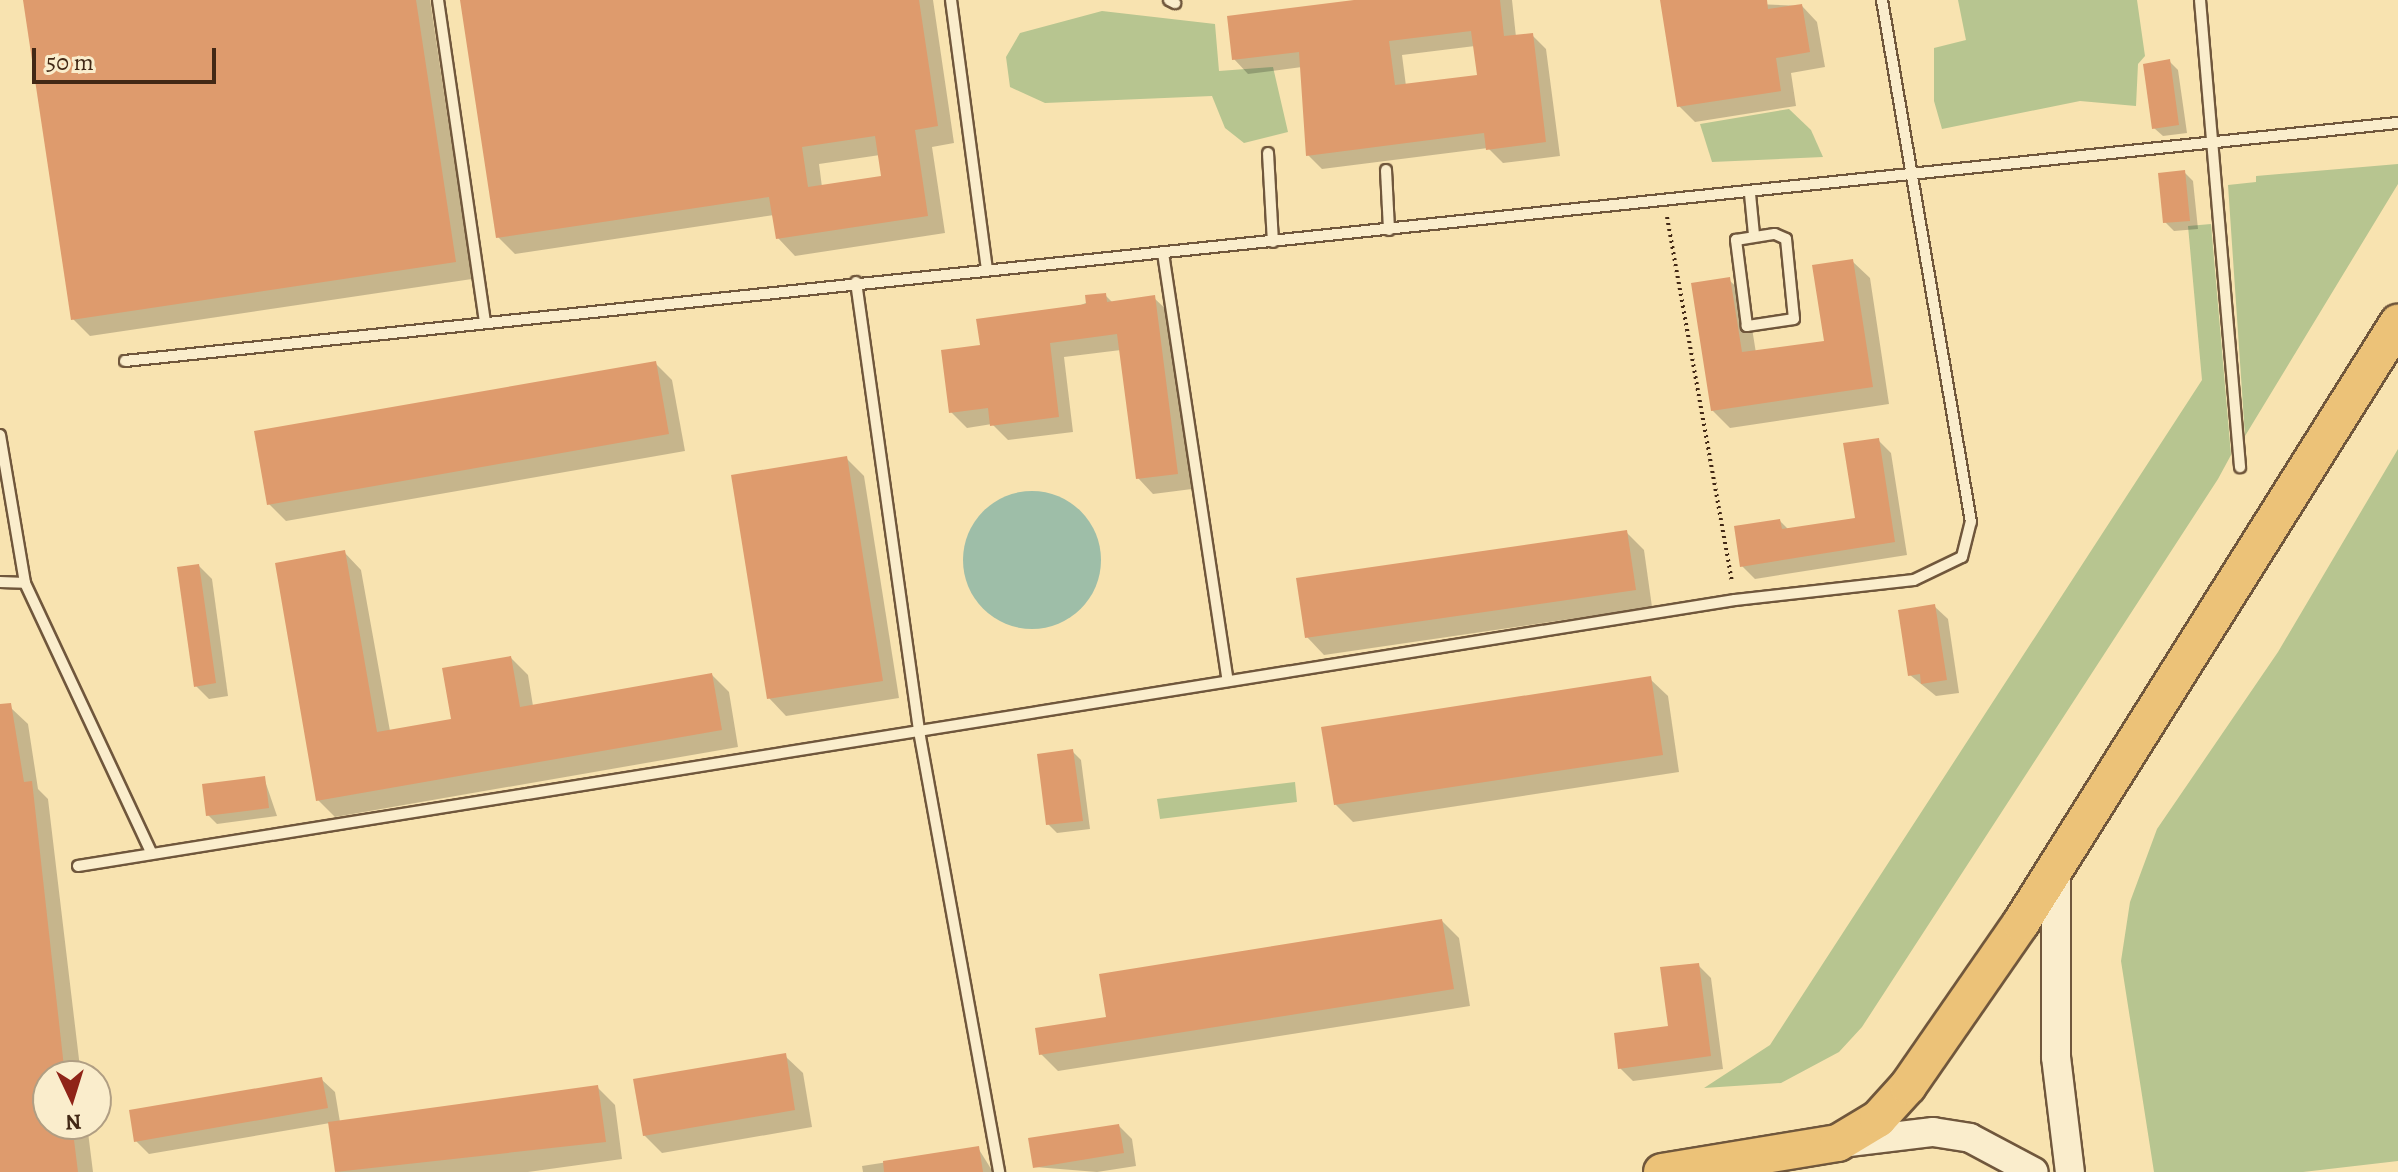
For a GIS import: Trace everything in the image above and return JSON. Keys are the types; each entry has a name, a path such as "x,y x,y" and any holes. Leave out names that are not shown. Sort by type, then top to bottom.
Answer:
{"highway":[{"path":"1662,1172 1838,1143 1878,1119 1908,1086 2056,861 2398,323"}],"main road":[{"path":"2056,861 2056,1057 2070,1172"},
{"path":"1838,1143 1933,1132 1970,1138 2034,1172"}],"lane":[{"path":"438,0 485,323"},
{"path":"951,0 987,269"},
{"path":"78,866 1735,600 1914,580 1962,557 1971,522 1882,0"},
{"path":"2200,0 2216,143 2240,467"},
{"path":"125,361 856,282 1665,203 2398,123"},
{"path":"1268,153 1273,242"},
{"path":"1386,170 1389,230"},
{"path":"1750,194 1754,235"},
{"path":"1754,235 1786,239 1794,319 1747,326 1733,254 1736,240 1754,235"},
{"path":"1163,253 1228,681"},
{"path":"856,282 919,731 999,1172"},
{"path":"0,435 25,583 152,854"},
{"path":"0,582 25,583"}],"path":[{"path":"1665,203 1735,600"}],"green space":[{"path":"1958,0 2137,0 2145,56 2138,64 2136,106 2080,101 1942,129 1934,101 1934,48 1966,40"},
{"path":"1102,11 1215,24 1219,71 1273,67 1288,132 1244,143 1225,128 1212,96 1045,103 1010,87 1006,57 1020,33"},
{"path":"1789,109 1811,130 1823,157 1712,162 1700,124"},
{"path":"2398,164 2398,184 2245,436 2228,185 2256,182 2256,176"},
{"path":"2211,224 2231,455 2218,479 1862,1027 1839,1052 1781,1083 1704,1088 1770,1045 2202,380 2188,226"},
{"path":"2398,449 2398,1161 2303,1172 2154,1172 2121,961 2130,902 2157,829 2278,652"},
{"path":"1295,782 1297,802 1160,819 1157,799"}],"shaded area":[{"path":"1032,491 1058,497 1081,511 1095,534 1101,560 1095,586 1081,609 1058,623 1032,629 1006,623 983,609 969,586 963,560 969,534 983,511 1006,497"}],"building":[{"path":"23,0 416,0 456,262 71,320"},
{"path":"460,0 919,0 938,126 915,130 928,216 776,239 769,197 496,238","holes":["875,136 881,176 808,187 802,147"]},
{"path":"1354,0 1500,0 1504,36 1533,33 1546,142 1486,150 1484,133 1306,156 1299,52 1232,60 1227,16","holes":["1471,31 1477,75 1395,85 1389,41"]},
{"path":"1660,0 1767,0 1768,9 1802,4 1810,52 1776,58 1781,91 1677,107"},
{"path":"2170,59 2179,125 2152,129 2143,64"},
{"path":"2185,170 2190,221 2163,223 2158,173"},
{"path":"1853,259 1873,387 1711,411 1691,283 1730,277 1742,352 1824,341 1812,265"},
{"path":"1106,293 1107,302 1155,295 1178,474 1136,479 1117,334 1050,343 1059,417 990,426 988,408 949,413 941,350 980,345 976,319 1086,304 1085,295"},
{"path":"656,361 669,434 267,505 254,431"},
{"path":"1879,438 1895,542 1740,567 1734,526 1780,519 1782,529 1855,518 1843,443"},
{"path":"847,456 883,681 767,699 731,475"},
{"path":"1627,530 1636,590 1305,638 1296,578"},
{"path":"345,550 377,732 451,719 442,668 511,656 520,707 712,673 722,730 316,801 275,563"},
{"path":"199,564 216,683 194,687 177,567"},
{"path":"1935,604 1947,680 1921,684 1920,674 1908,676 1898,610"},
{"path":"1651,676 1663,755 1334,805 1321,727"},
{"path":"11,703 24,782 32,781 63,1060 32,1060 32,1140 74,1140 78,1172 0,1172 0,704"},
{"path":"1073,749 1083,821 1046,825 1037,754"},
{"path":"265,776 269,808 206,816 202,784"},
{"path":"1442,919 1454,989 1039,1055 1035,1028 1106,1017 1099,974"},
{"path":"1699,963 1711,1056 1618,1069 1614,1033 1668,1026 1660,967"},
{"path":"786,1053 795,1110 643,1136 633,1079"},
{"path":"322,1077 328,1108 134,1142 129,1110"},
{"path":"598,1085 606,1142 335,1172 328,1122"},
{"path":"1119,1124 1124,1153 1033,1168 1028,1138"},
{"path":"979,1146 983,1172 884,1172 883,1161"}]}
